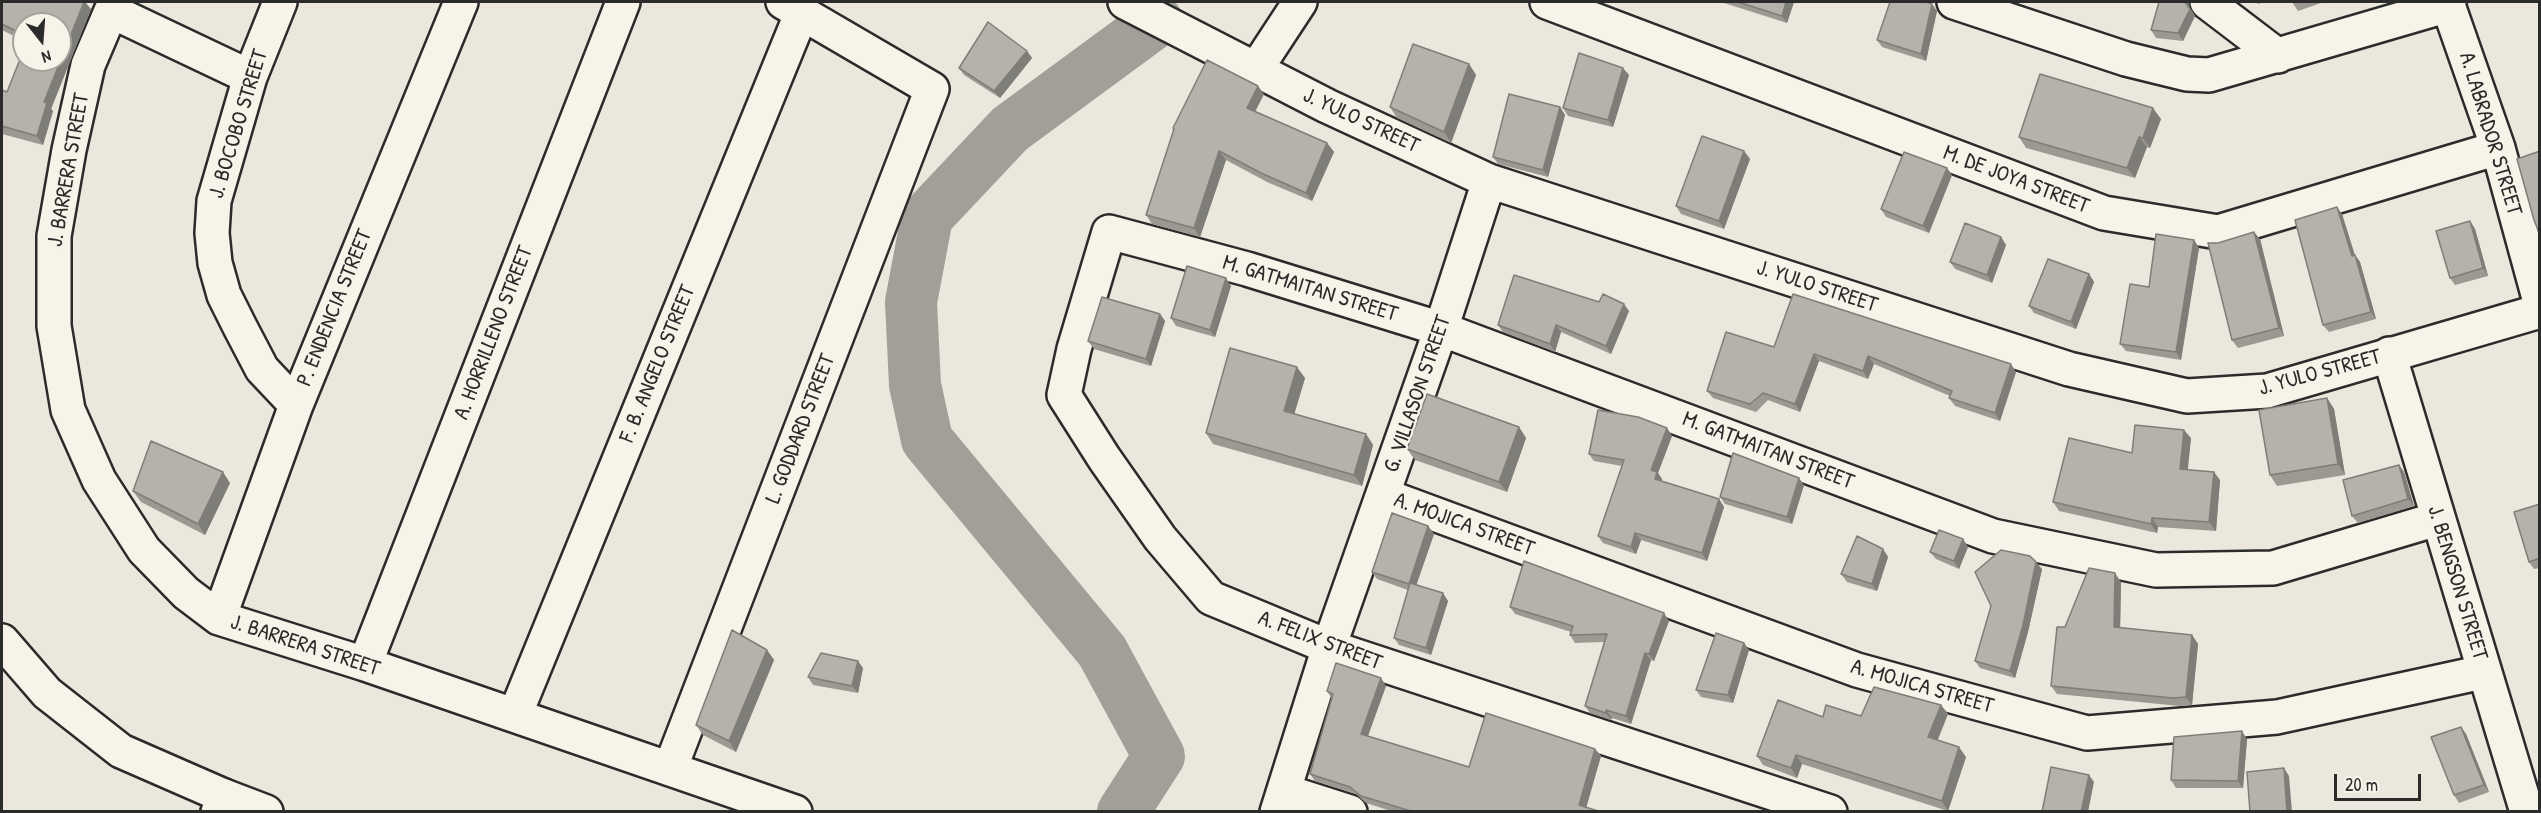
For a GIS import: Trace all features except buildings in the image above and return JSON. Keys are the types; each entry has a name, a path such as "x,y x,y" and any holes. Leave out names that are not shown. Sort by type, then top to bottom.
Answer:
{"street":[{"name":"J. BOCOBO STREET","path":"280,2 250,77 214,201 212,233 215,263 224,295 262,369 296,405"},
{"name":"P. ENDENCIA STREET","path":"219,618 296,405 460,2"},
{"name":"A. HORRILLENO STREET","path":"365,664 623,2"},
{"name":"J. YULO STREET","path":"1125,2 1327,106 1489,181 2069,369 2187,396 2267,391 2540,311"},
{"path":"1256,69 1300,2"},
{"name":"M. DE JOYA STREET","path":"1547,2 2104,213 2218,232 2498,148"},
{"path":"1954,2 2126,58 2187,74 2209,75 2448,3"},
{"path":"2207,2 2278,56"},
{"name":"A. LABRADOR STREET","path":"2448,3 2498,148 2540,302"},
{"name":"L. GODDARD STREET","path":"670,769 932,89 792,7"},
{"name":"F. B. ANGELO STREET","path":"515,715 792,7"},
{"name":"J. BARRERA STREET","path":"250,77 111,11 88,65 69,150 54,236 54,326 68,410 99,480 144,550 186,593 219,618 365,664 795,812"},
{"name":"G. VILLASON STREET","path":"1281,801 1329,647 1442,329 1489,181"},
{"name":"M. GATMAITAN STREET","path":"1109,232 1247,269 1442,329 1993,536 2156,570 2273,568 2437,519"},
{"name":"A. FELIX STREET","path":"1109,232 1074,349 1064,395 1160,538 1211,598 1329,647 1830,812"},
{"name":"J. BENGSON STREET","path":"2389,354 2527,812"},
{"name":"A. MOJICA STREET","path":"1383,495 1857,670 2087,733 2277,717 2483,672"},
{"path":"2,641 47,693 120,751 221,804 266,812"},
{"path":"1281,801 1350,812"}],"waterway":[{"path":"1123,812 1159,756 1102,651 927,440 915,385 911,302 927,217 1010,129 1157,21"}]}
